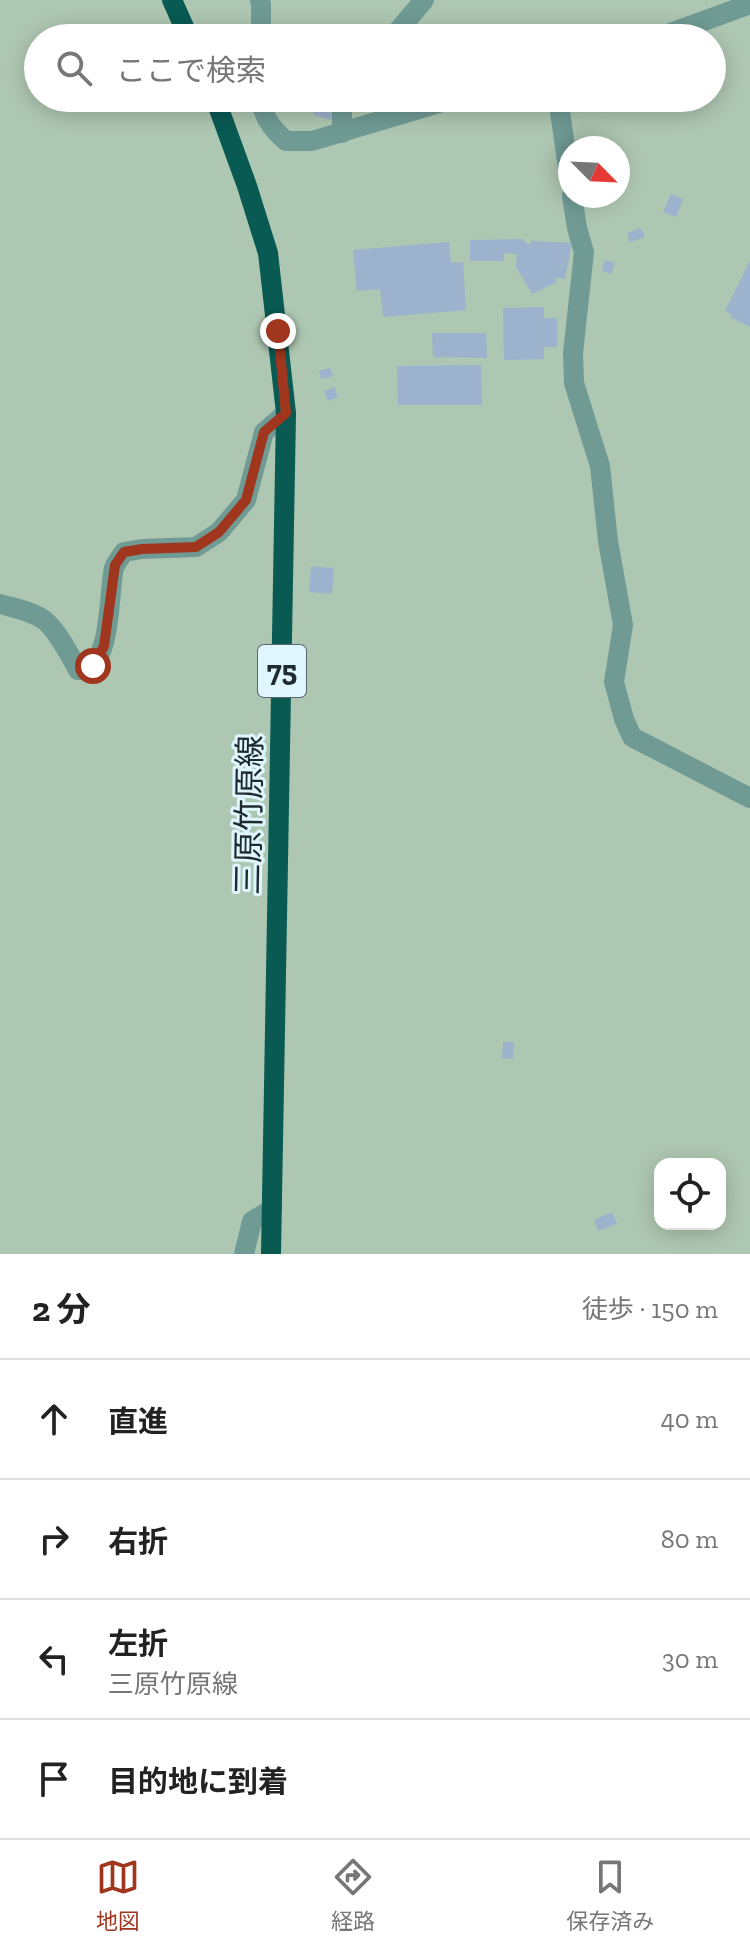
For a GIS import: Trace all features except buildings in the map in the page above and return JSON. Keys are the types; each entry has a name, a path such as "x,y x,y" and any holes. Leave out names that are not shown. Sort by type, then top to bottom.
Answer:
{"main road":[{"path":"172,0 183,24"},
{"name":"三原竹原線","path":"220,112 268,253 286,413 271,1254"}],"street":[{"path":"404,24 424,0"},
{"path":"258,1 260,24"},
{"path":"695,24 750,4"},
{"path":"264,112 271,128 286,141 312,141 410,112"},
{"path":"342,112 342,133"},
{"path":"560,112 563,136"},
{"path":"574,208 584,252 573,353 574,383 600,466 608,541 623,625 614,682 624,719 632,737 750,798"},
{"path":"0,604 45,621 78,670 93,666 104,646 115,565 124,552 196,547 219,532 246,500 264,432 286,413"},
{"path":"244,1254 252,1221 272,1209"}],"green space":[{"path":"0,0 750,0 750,1254 0,1254"}],"route":[{"path":"93,666 104,646 115,565 124,552 196,547 219,532 246,500 264,432 286,413 278,331"}]}
